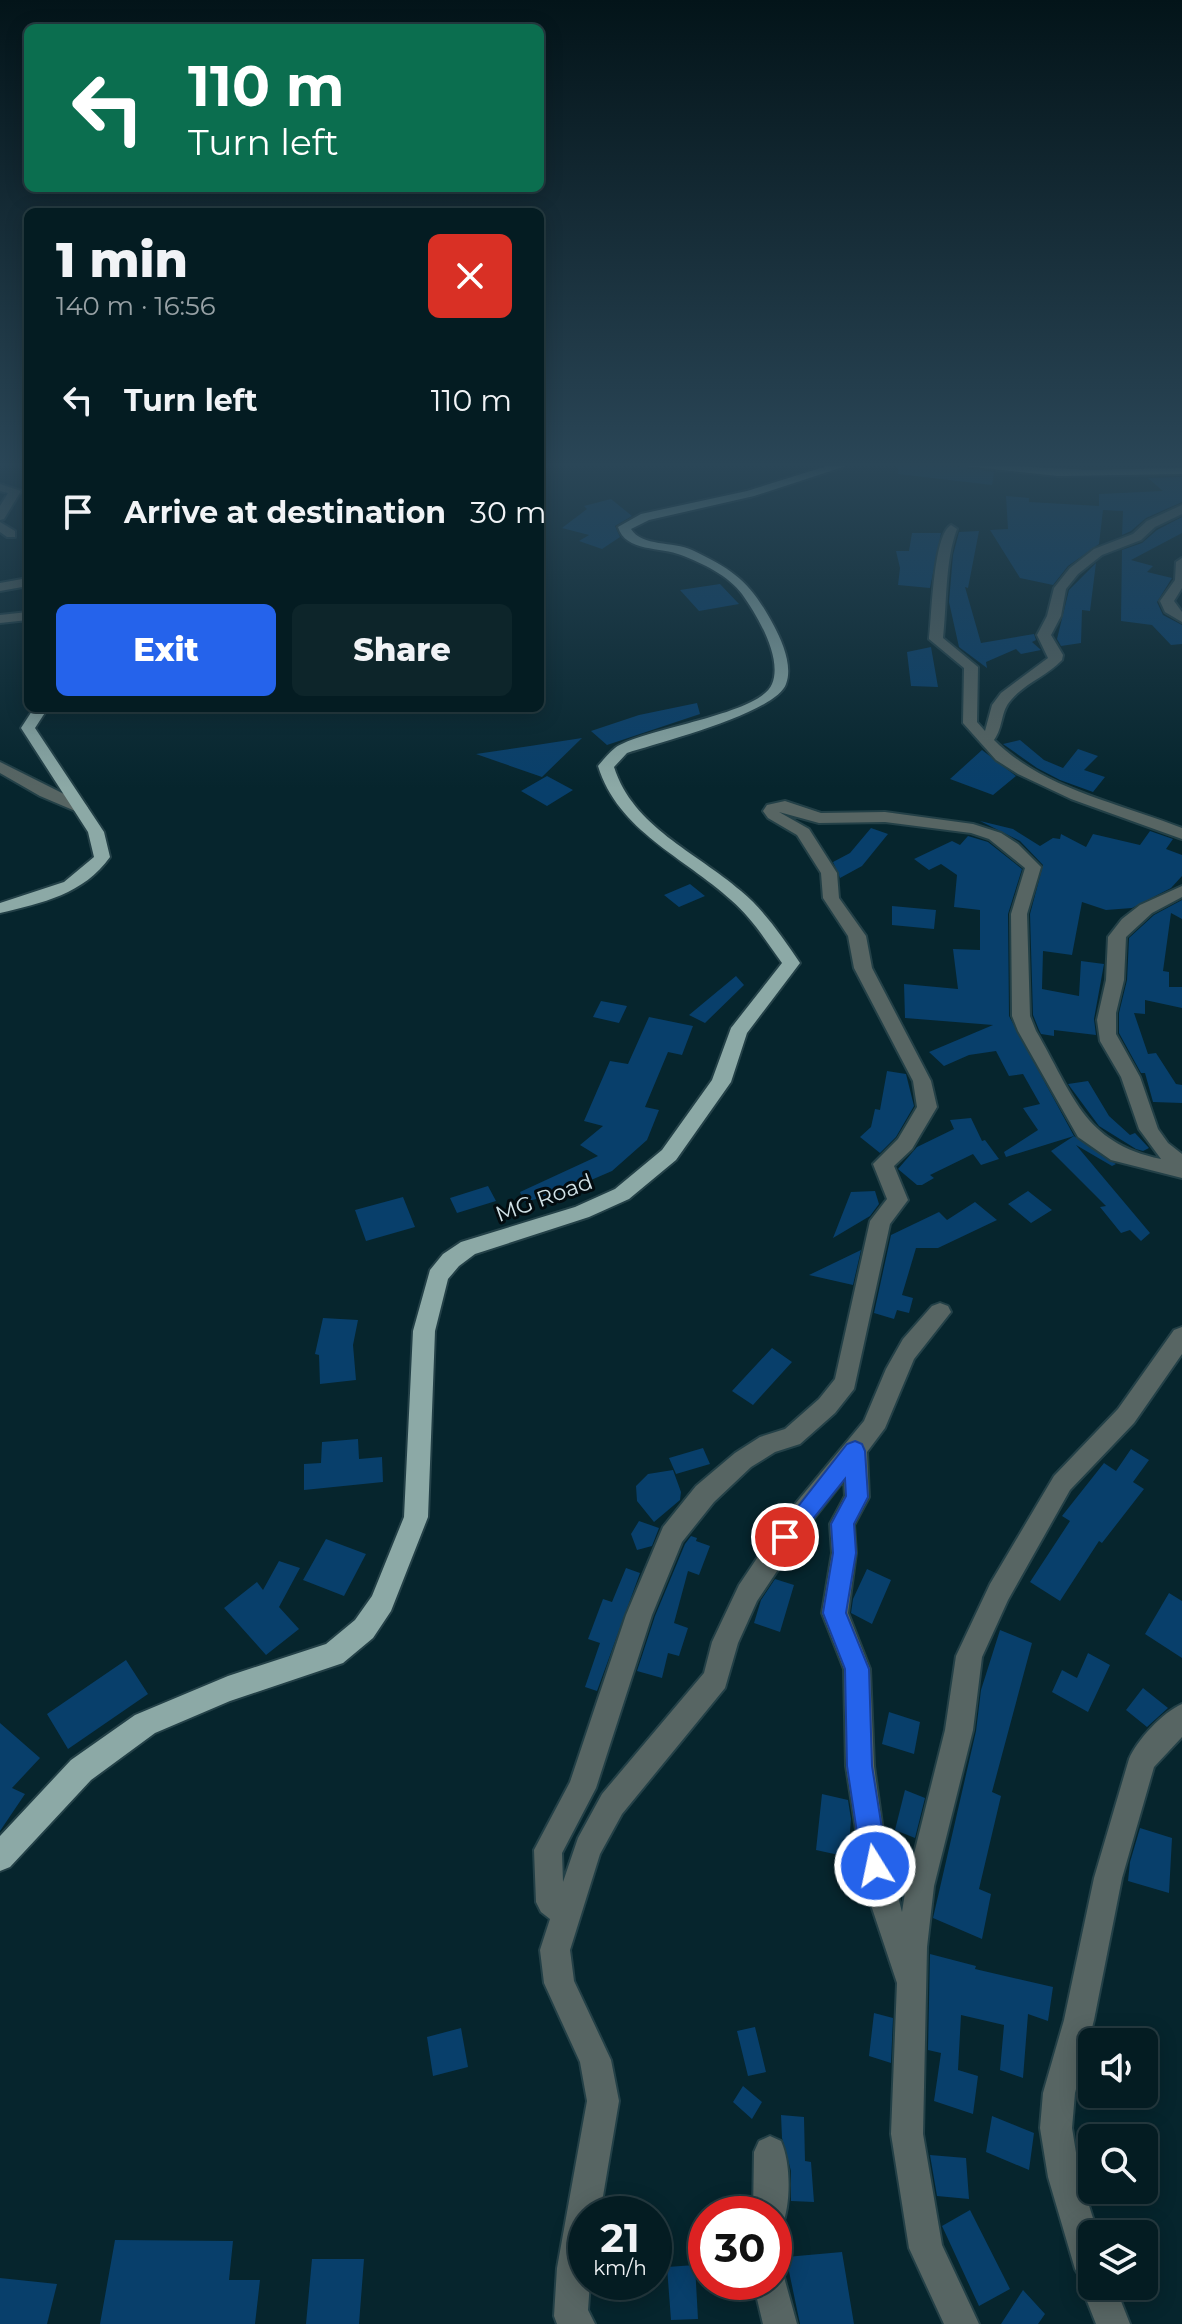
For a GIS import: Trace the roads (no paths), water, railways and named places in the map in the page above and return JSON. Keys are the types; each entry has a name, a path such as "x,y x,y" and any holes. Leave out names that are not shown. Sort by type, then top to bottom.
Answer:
{"main road":[{"name":"MG Road","path":"0,1857 81,1770 145,1724 228,1689 334,1654 364,1629 382,1603 416,1517 424,1331 438,1276 451,1260 468,1248 582,1212 622,1194 669,1155 721,1082 738,1032 791,963 739,897 644,825 620,798 606,766 622,750 732,715 772,694 780,683 778,646 757,606 738,580 720,570"},
{"path":"0,908 56,892 93,872 102,857 96,832 28,728 38,712"}],"street":[{"path":"944,570 936,639 971,667 970,723 986,741 997,753 1042,779 1182,834"},
{"path":"986,741 996,727 995,712 1001,702 1018,685 1055,660 1056,655 1044,635 1054,616 1060,588 1075,570"},
{"path":"1182,570 1181,580 1167,601 1170,609 1182,618"},
{"path":"0,587 24,583"},
{"path":"0,619 24,616"},
{"path":"0,767 45,793 80,808"},
{"path":"568,1914 551,1902 548,1850 587,1774 639,1615 672,1535 705,1494 743,1460 768,1444 792,1437 827,1406 846,1382 880,1221 898,1200 883,1164 905,1144 927,1107 922,1081 863,968 857,936 831,898 829,873 803,832 774,815 771,811 773,808 785,806 819,818 885,817 973,829 995,836 1012,847 1033,867 1019,914 1019,993 1027,1031 1085,1132 1095,1142 1127,1160 1182,1171"},
{"path":"1182,891 1150,907 1117,936 1117,970 1108,1002 1106,1025 1111,1047 1131,1075 1148,1132 1162,1151 1182,1163"},
{"path":"578,2324 571,2316 574,2268 603,2101 595,2060 559,1983 555,1950 588,1848 612,1804 716,1679 725,1642 748,1593 795,1523 883,1413 896,1370 917,1334 940,1312"},
{"path":"962,2324 926,2248 907,2134 911,2067 910,1984 920,1886 959,1730 969,1656 999,1592 1062,1483 1126,1416 1182,1336"},
{"path":"855,1451 857,1497 842,1524 844,1553 835,1613 857,1669 860,1766 879,1887 910,1984"},
{"path":"1078,2223 1064,2177 1056,2128 1059,2093 1079,2020 1108,1878 1143,1759 1182,1717"},
{"path":"770,2152 770,2196"},
{"path":"774,2300 780,2324"},
{"path":"1104,2300 1113,2324"}]}
